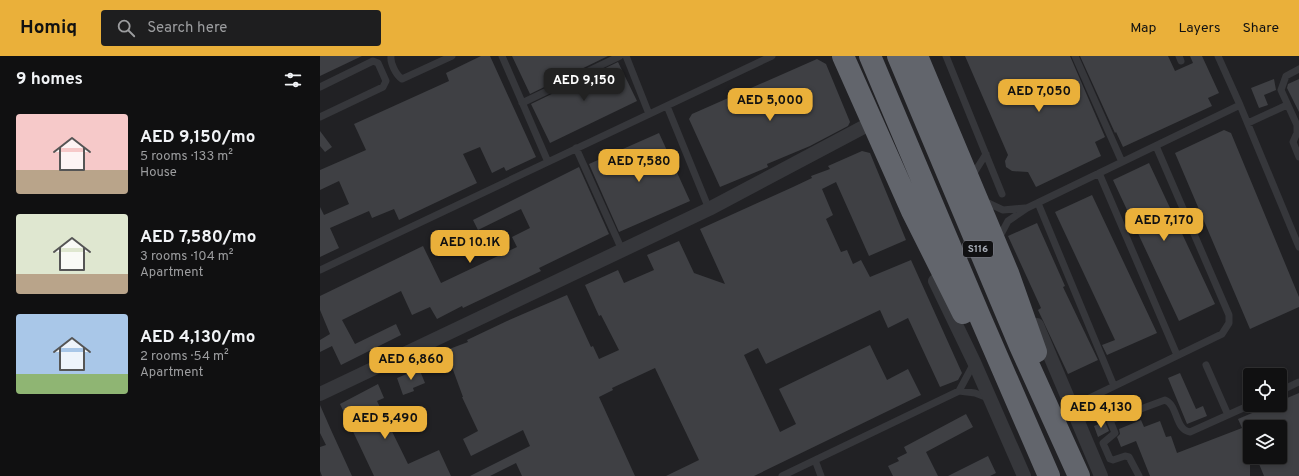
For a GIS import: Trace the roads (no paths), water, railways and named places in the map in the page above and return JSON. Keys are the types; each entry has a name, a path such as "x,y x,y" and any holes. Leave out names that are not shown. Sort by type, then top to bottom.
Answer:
{"highway":[{"path":"843,56 912,211 980,344 994,366 1006,378"},
{"name":"S116","path":"870,56 1049,476"},
{"name":"S116","path":"898,56 1020,346 1079,476"},
{"path":"917,56 940,115 1008,273 1050,392 1063,439"}],"street":[{"path":"940,115 957,132 1101,476"},
{"path":"320,394 709,209 873,122"},
{"path":"912,211 913,227 921,251 974,362 1024,476"}],"lane":[{"path":"391,56 391,60 398,76 402,79 452,56"},
{"path":"502,56 548,162"},
{"path":"522,103 620,56"},
{"path":"626,56 649,114"},
{"path":"320,270 772,56"},
{"path":"946,56 1002,194"},
{"path":"1075,56 1122,162"},
{"path":"1218,56 1297,237 1299,247"},
{"path":"320,87 376,59 386,80 385,86 320,117"},
{"path":"1299,69 1286,76 1281,85 1282,94 1297,125 1297,133 1293,142 1299,157"},
{"path":"1000,236 1008,221 1027,208 1240,105"},
{"path":"1248,124 1287,105"},
{"path":"667,106 709,209"},
{"path":"1071,407 1222,334 1228,328 1230,319 1156,146"},
{"path":"576,148 622,250"},
{"path":"974,173 986,154"},
{"path":"1099,173 1177,355"},
{"path":"986,202 1003,210 1027,208"},
{"path":"1038,203 1114,386"},
{"path":"959,391 974,362"},
{"path":"1206,365 1228,415"},
{"path":"1287,388 1299,382"},
{"path":"782,476 959,391 975,393 990,399"},
{"path":"1111,420 1162,400 1170,403 1182,428 1187,432 1243,408"},
{"path":"1077,421 1102,412 1107,413 1115,433 1105,439 1103,443 1110,459 1114,460 1127,456 1131,459 1138,476"},
{"path":"815,460 821,476"}]}
